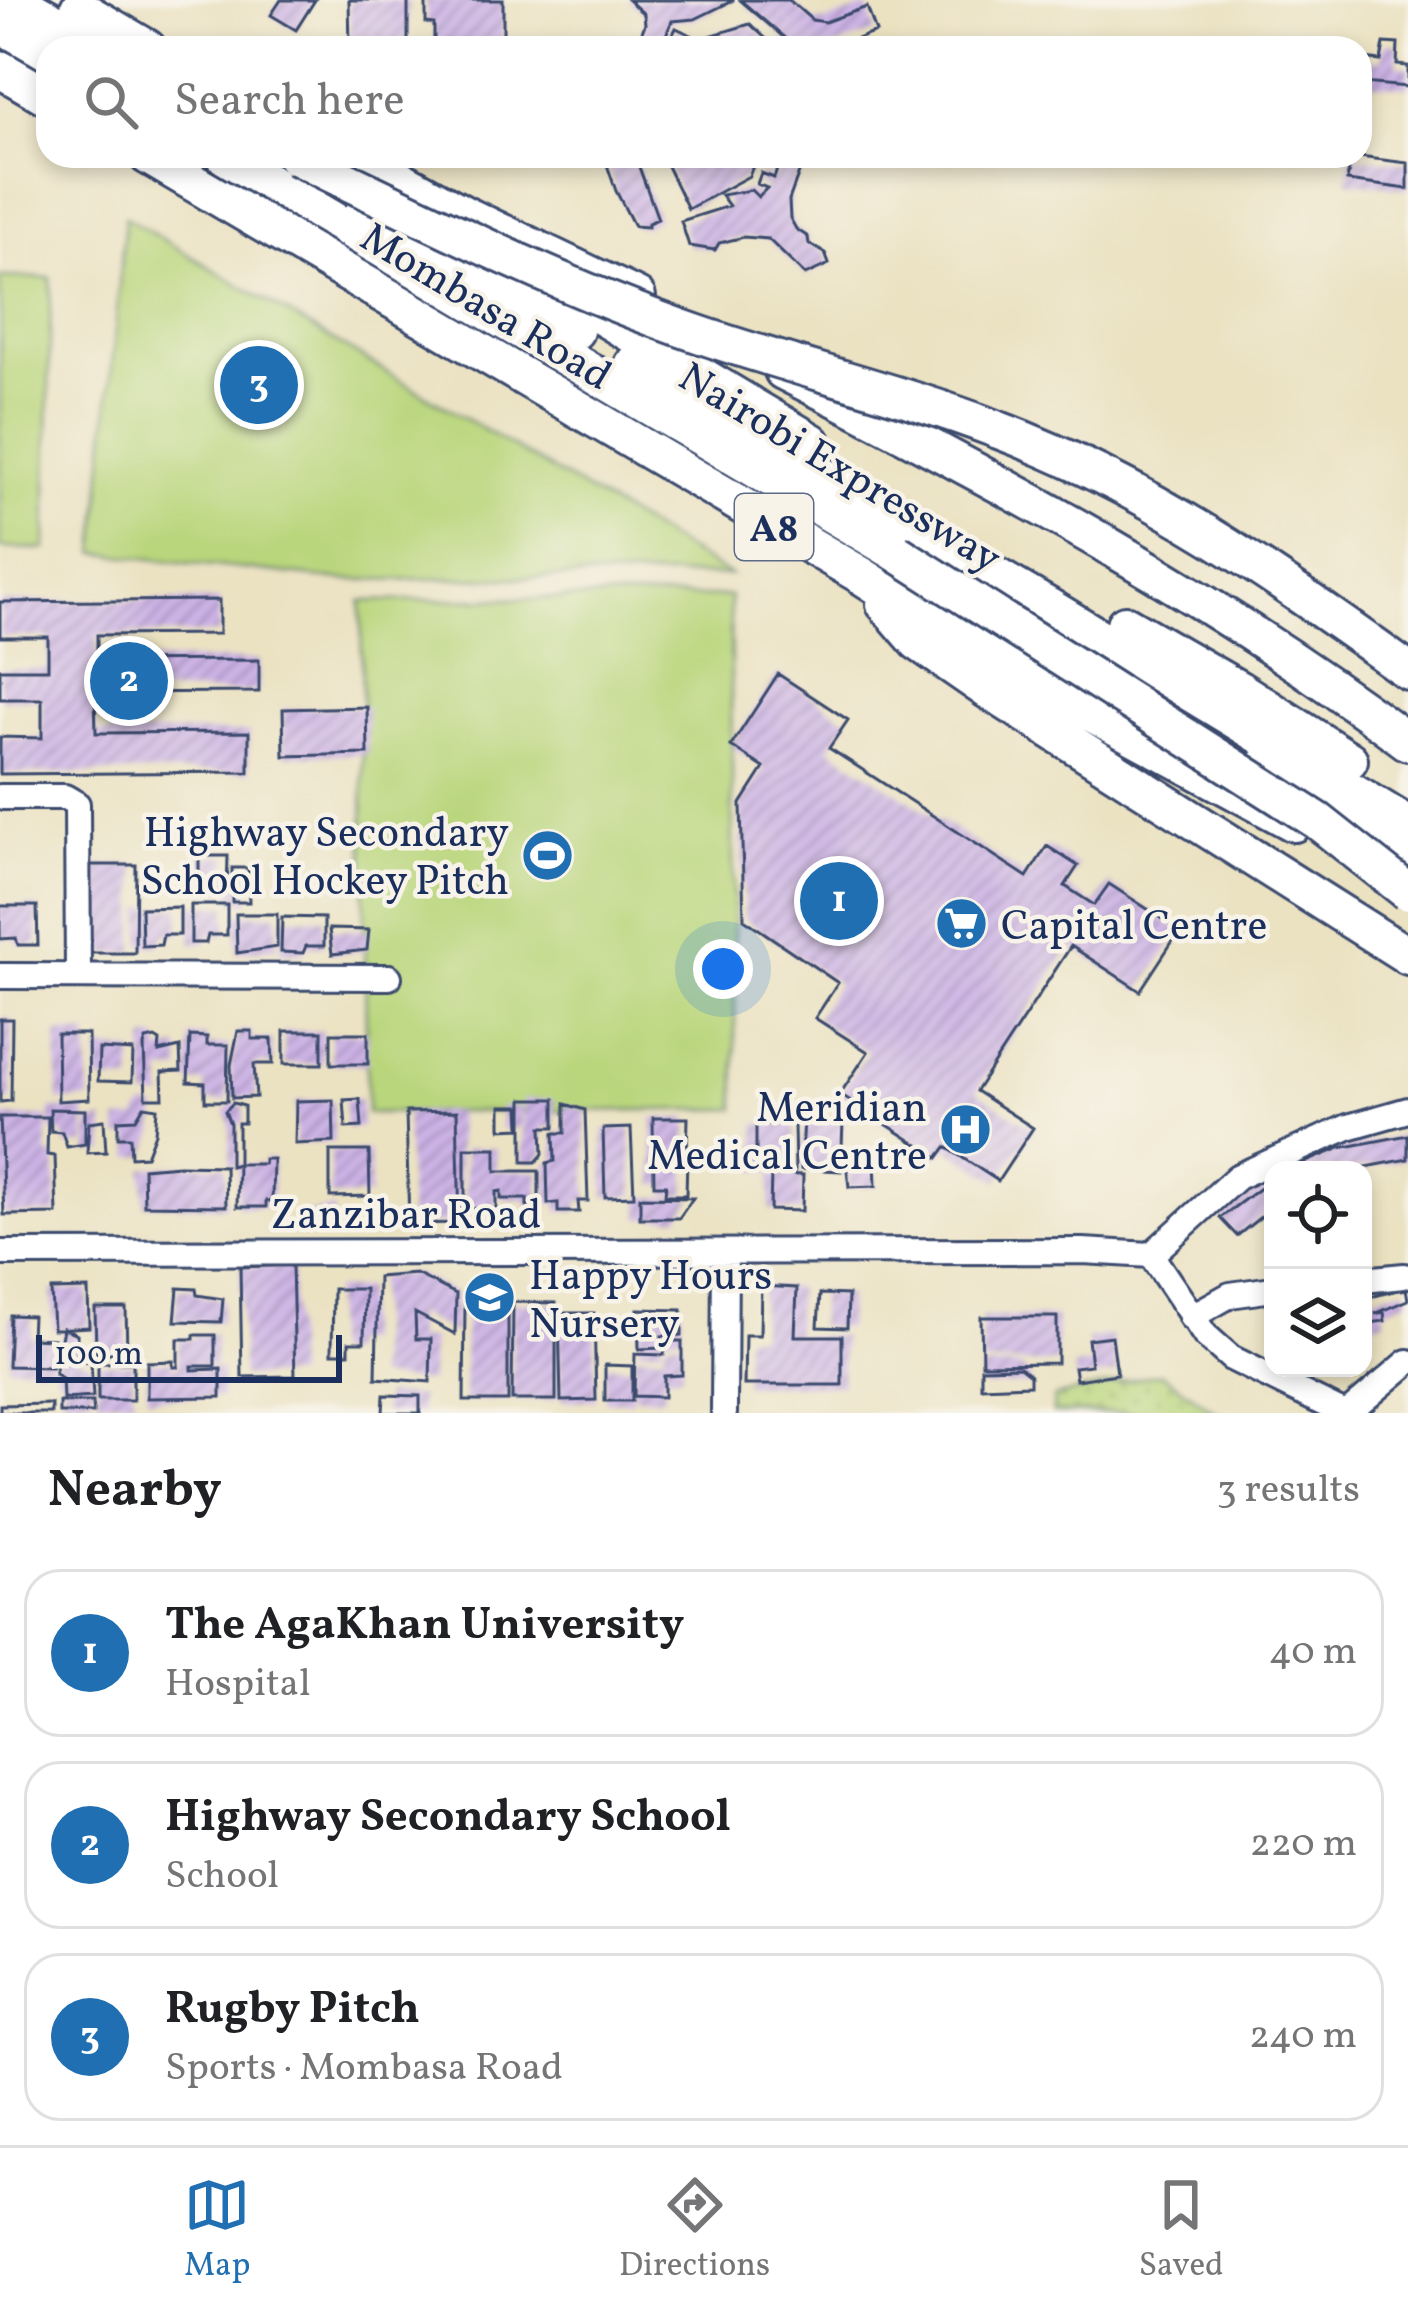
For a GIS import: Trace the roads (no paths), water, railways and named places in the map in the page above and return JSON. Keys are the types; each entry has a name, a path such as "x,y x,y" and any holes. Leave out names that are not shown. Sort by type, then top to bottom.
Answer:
{"highway":[{"path":"16,0 79,36"},
{"path":"65,0 126,36"},
{"path":"0,24 36,45"},
{"path":"0,69 36,90"},
{"name":"Mombasa Road","path":"168,168 859,574 995,661 1408,888"},
{"name":"Nairobi Expressway","path":"245,168 1362,824 1408,857"},
{"name":"Nairobi Expressway","path":"309,168 531,305 1049,607 1408,825"},
{"path":"316,168 557,281 701,335 943,409 1154,500 1282,580 1408,671"},
{"name":"Mombasa Road","path":"353,168 1238,689 1408,797"},
{"path":"380,168 1012,488 1350,699 1408,742"},
{"path":"897,553 1318,821 1408,888"},
{"path":"859,574 918,642 1408,956"}],"street":[{"path":"0,797 65,797 77,805 78,976"},
{"path":"0,976 389,977"},
{"path":"1408,1110 1348,1126 1237,1177 1151,1255 1191,1317 1231,1358 1287,1389 1345,1413 1408,1362"},
{"name":"Zanzibar Road","path":"0,1253 1083,1251 1151,1255"},
{"path":"724,1413 725,1252"},
{"path":"1372,1279 1404,1276"},
{"path":"1191,1317 1230,1295 1264,1290"}],"place":[{"name":"Rugby Pitch","path":"259,385"},
{"name":"Highway Secondary School","path":"129,681"},
{"name":"Highway Secondary School Hockey Pitch","path":"548,855"},
{"name":"The AgaKhan University","path":"839,901"},
{"name":"Capital Centre","path":"962,924"},
{"name":"Meridian Medical Centre","path":"966,1130"},
{"name":"Happy Hours Nursery","path":"490,1298"}]}
